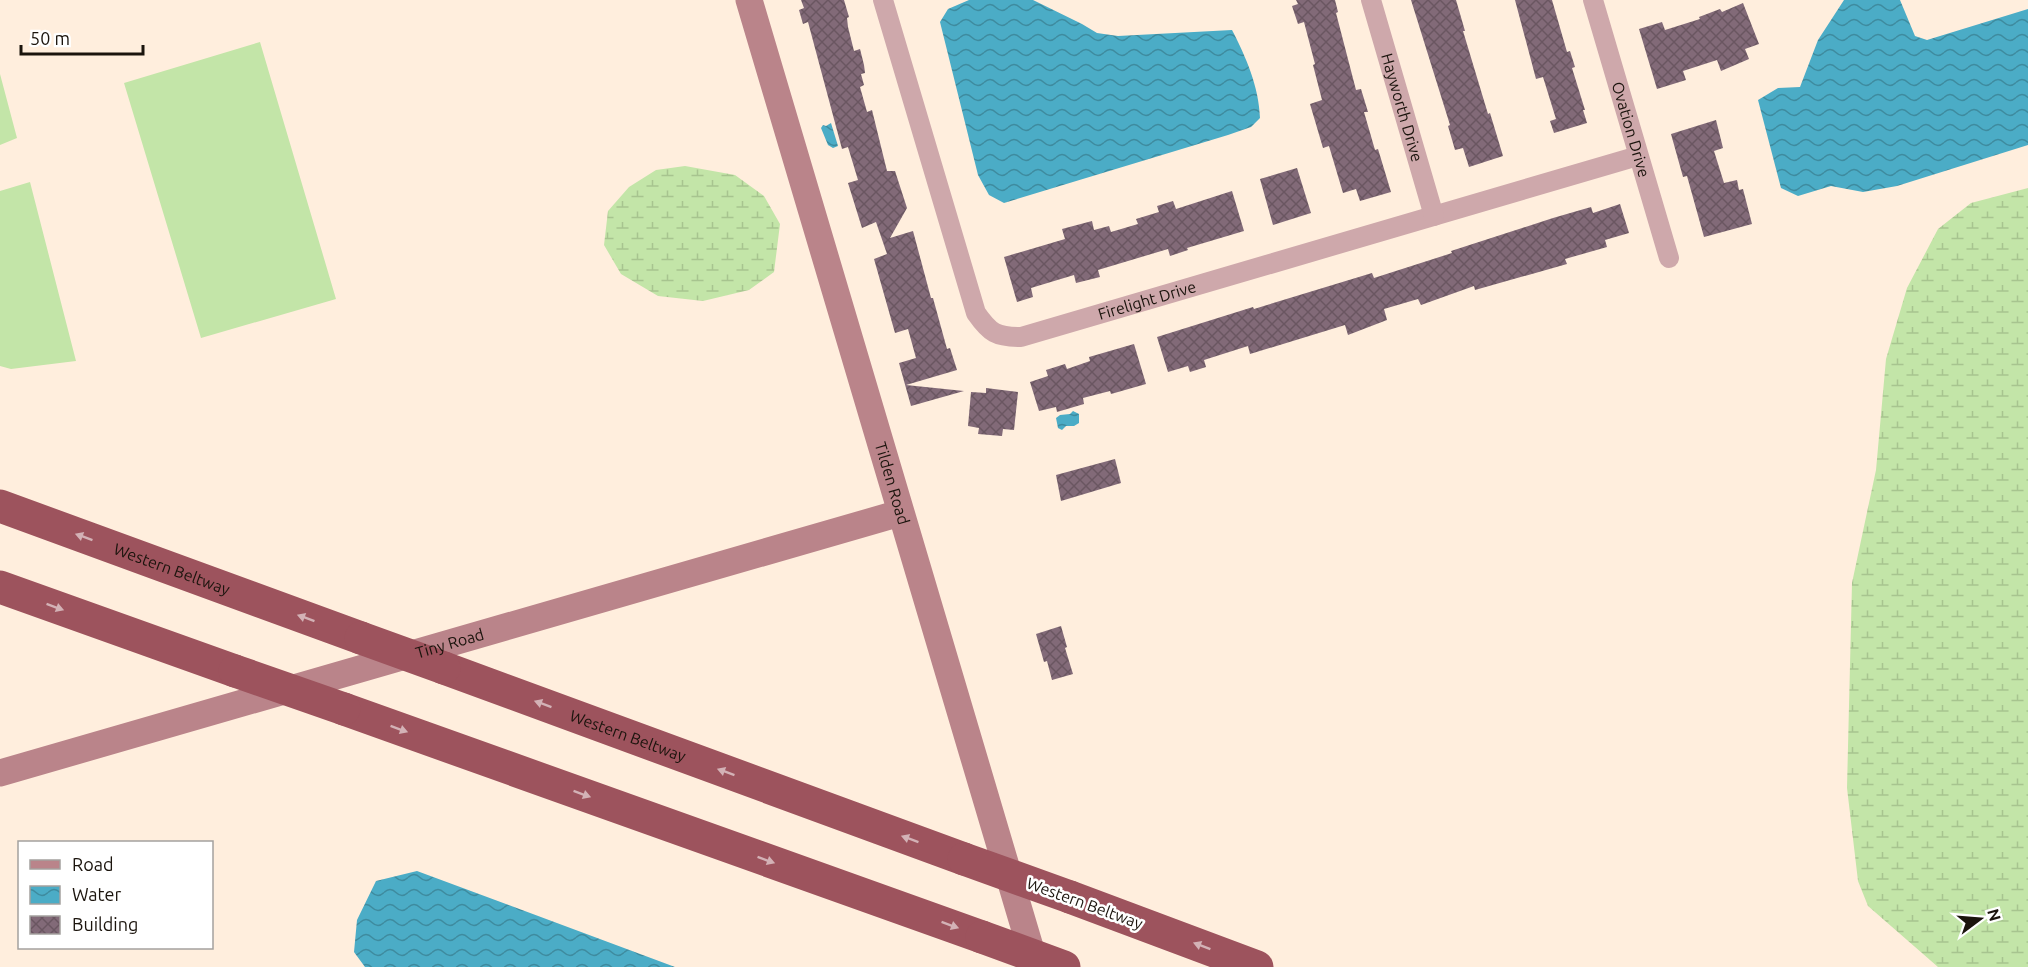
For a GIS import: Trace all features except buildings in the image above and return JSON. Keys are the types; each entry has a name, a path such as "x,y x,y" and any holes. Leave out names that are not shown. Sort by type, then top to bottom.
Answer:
{"highway":[{"name":"Western Beltway","path":"0,506 1257,967"},
{"path":"0,587 1064,967"}],"street":[{"name":"Tilden Road","path":"749,0 1036,967"},
{"name":"Firelight Drive","path":"883,0 976,313 987,328 1002,337 1021,337 1638,156"},
{"name":"Hayworth Drive","path":"1371,0 1434,216"},
{"name":"Ovation Drive","path":"1597,1 1638,156 1669,258"},
{"name":"Tiny Road","path":"0,772 900,513"}],"green space":[{"path":"260,42 336,299 201,338 124,83"},
{"path":"0,74 17,138 0,145"},
{"path":"685,166 735,175 764,196 780,224 774,272 749,290 703,301 658,296 621,274 604,245 608,211 629,187 656,170"},
{"path":"30,182 76,361 11,369 0,366 0,191"},
{"path":"2028,188 2028,967 1938,967 1868,906 1858,881 1847,788 1852,583 1876,470 1886,359 1907,288 1938,229 1971,203"}],"water":[{"path":"969,0 1033,0 1097,33 1118,36 1232,30 1251,72 1260,118 1251,127 1228,135 1004,203 989,195 978,175 940,22 948,9"},
{"path":"1844,0 1900,0 1915,36 1927,40 2028,9 2028,145 1897,186 1863,192 1831,186 1798,196 1781,188 1758,100 1778,88 1800,87 1818,40"},
{"path":"831,123 838,146 833,148 828,145 821,128"},
{"path":"1073,411 1079,414 1079,423 1066,426 1062,430 1058,428 1056,418"},
{"path":"417,871 675,967 365,967 354,952 357,920 376,881"}]}
